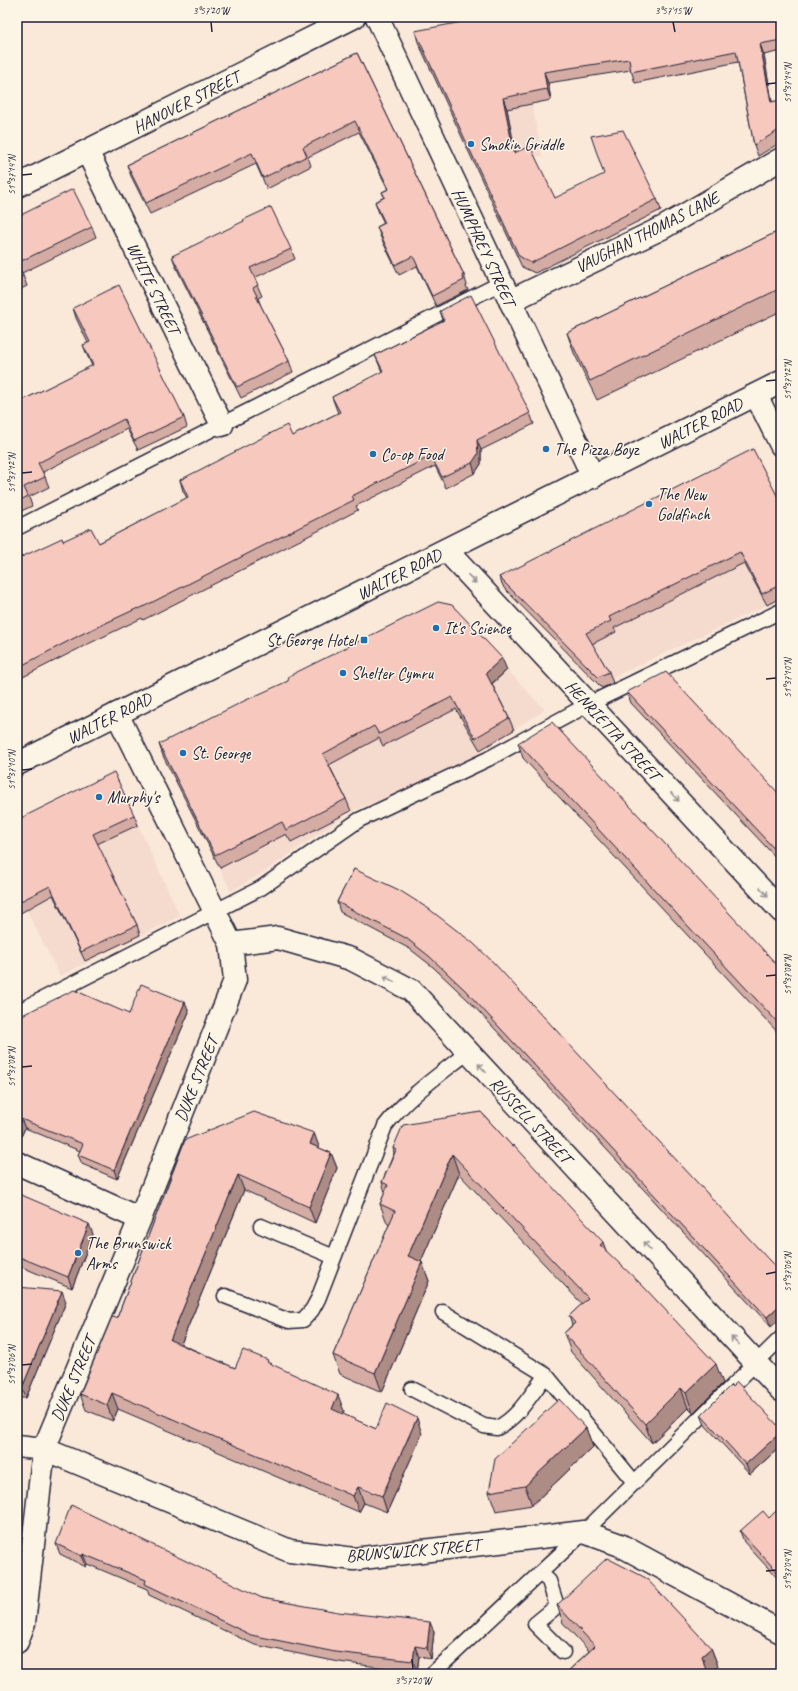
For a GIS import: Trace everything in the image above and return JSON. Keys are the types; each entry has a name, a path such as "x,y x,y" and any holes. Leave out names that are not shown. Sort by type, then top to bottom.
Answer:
{"street":[{"name":"HANOVER STREET","path":"17,186 354,17"},
{"name":"HUMPHREY STREET","path":"377,17 593,476"},
{"name":"WHITE STREET","path":"87,151 222,425"},
{"name":"VAUGHAN THOMAS LANE","path":"506,292 664,227 781,158"},
{"name":"WALTER ROAD","path":"17,764 781,382"},
{"path":"756,395 781,445"},
{"name":"HENRIETTA STREET","path":"446,550 781,911"},
{"name":"DUKE STREET","path":"17,1642 24,1623 44,1448 140,1219 235,980 231,944 118,714"},
{"name":"RUSSELL STREET","path":"231,944 278,938 351,959 411,990 781,1390"},
{"path":"17,1163 140,1219"},
{"name":"BRUNSWICK STREET","path":"17,1446 44,1448 290,1551 354,1559 584,1532 620,1545 781,1632"}],"lane":[{"path":"17,528 222,425 506,292"},
{"path":"17,1012 261,888 359,820 488,759 589,704 781,611"},
{"path":"225,1296 289,1321 303,1320 312,1310 318,1299 385,1126 395,1112 468,1052"},
{"path":"261,1226 334,1257"},
{"path":"443,1312 546,1375 634,1482"},
{"path":"432,1674 584,1532 754,1362 781,1338"},
{"path":"412,1389 484,1426 497,1428 509,1422 546,1375"},
{"path":"540,1573 549,1581 557,1606 535,1624 562,1652"}],"shaded area":[{"path":"515,17 542,156 476,167 450,111 479,106 491,28"},
{"path":"757,460 767,605 598,684 504,588"},
{"path":"457,617 545,710 480,750 482,754 385,799 353,810 264,872 231,891 166,761"},
{"path":"118,782 180,916 60,976 17,891"}],"building":[{"path":"488,17 781,17 781,40 760,44 771,102 781,100 781,129 754,145 736,51 631,72 629,59 544,72 547,89 503,98 514,153 530,146 555,198 604,174 591,136 623,130 657,199 531,263 519,256 415,31"},
{"path":"357,53 464,275 462,275 464,280 432,296 413,256 395,265 377,227 385,223 375,202 385,197 382,192 389,189 355,121 303,147 307,156 263,178 252,153 146,203 127,165"},
{"path":"73,189 92,227 17,263 17,217"},
{"path":"271,207 291,249 250,268 258,285 253,288 256,296 289,361 237,387 172,256"},
{"path":"781,230 781,288 590,381 567,333"},
{"path":"17,263 23,276 17,279"},
{"path":"119,285 184,417 134,441 124,419 38,463 45,477 24,487 28,496 17,502 17,403 93,365 83,345 90,342 73,308"},
{"path":"471,295 530,413 477,440 478,454 472,463 442,477 431,456 352,496 354,500 139,609 138,608 82,634 17,668 17,559 62,538 63,541 91,528 99,543 188,497 180,480 287,425 292,436 340,412 332,397 383,371 375,355 444,320 440,311"},
{"path":"753,449 781,503 781,592 776,587 762,594 740,552 609,617 611,621 586,633 609,672 598,677 499,577"},
{"path":"438,602 452,605 502,658 486,673 509,718 475,738 452,697 379,734 374,726 323,754 346,799 286,830 282,822 215,855 159,744 244,701 288,681 289,676"},
{"path":"666,672 781,796 781,856 627,692"},
{"path":"552,722 781,969 781,1026 518,743"},
{"path":"114,772 134,815 93,834 137,925 81,952 50,886 17,903 17,820"},
{"path":"354,869 399,890 429,909 473,943 493,962 781,1273 781,1304 767,1317 465,990 429,956 406,938 337,902"},
{"path":"141,984 185,1002 114,1170 78,1155 83,1144 21,1119 17,1128 17,1015 18,1017 74,990 129,1014"},
{"path":"254,1112 314,1133 310,1144 331,1153 309,1207 238,1175 170,1340 235,1368 243,1350 268,1360 267,1362 338,1395 332,1409 376,1429 387,1403 417,1418 382,1496 358,1487 353,1496 112,1393 107,1405 80,1394 112,1317 117,1318 185,1140"},
{"path":"481,1112 512,1146 514,1145 603,1242 600,1245 642,1285 716,1364 686,1393 681,1388 645,1424 564,1333 575,1323 569,1316 588,1298 452,1154 408,1256 422,1262 375,1373 333,1355 395,1211 380,1204 388,1185 382,1182 396,1150 393,1148 403,1125"},
{"path":"17,1193 89,1224 68,1277 17,1256"},
{"path":"17,1287 62,1291 22,1388 17,1387"},
{"path":"737,1382 781,1429 781,1432 746,1464 701,1415 731,1385 732,1387"},
{"path":"559,1399 586,1428 525,1486 489,1492 495,1459"},
{"path":"71,1505 262,1598 338,1612 430,1622 427,1648 415,1646 413,1661 335,1652 251,1635 145,1584 146,1580 83,1554 82,1556 56,1544"},
{"path":"781,1506 781,1576 740,1531 763,1511 769,1518"},
{"path":"607,1558 646,1578 711,1648 702,1656 707,1674 694,1674 687,1671 684,1674 565,1674 595,1646 557,1605"}],"place":[{"name":"Smokin Griddle","path":"471,144"},
{"name":"The Pizza Boyz","path":"546,449"},
{"name":"Co-op Food","path":"373,454"},
{"name":"The New Goldfinch","path":"649,504"},
{"name":"It's Science","path":"436,628"},
{"name":"St George Hotel","path":"364,640"},
{"name":"Shelter Cymru","path":"343,673"},
{"name":"St. George","path":"183,753"},
{"name":"Murphy's","path":"99,797"},
{"name":"The Brunswick Arms","path":"78,1253"}]}
